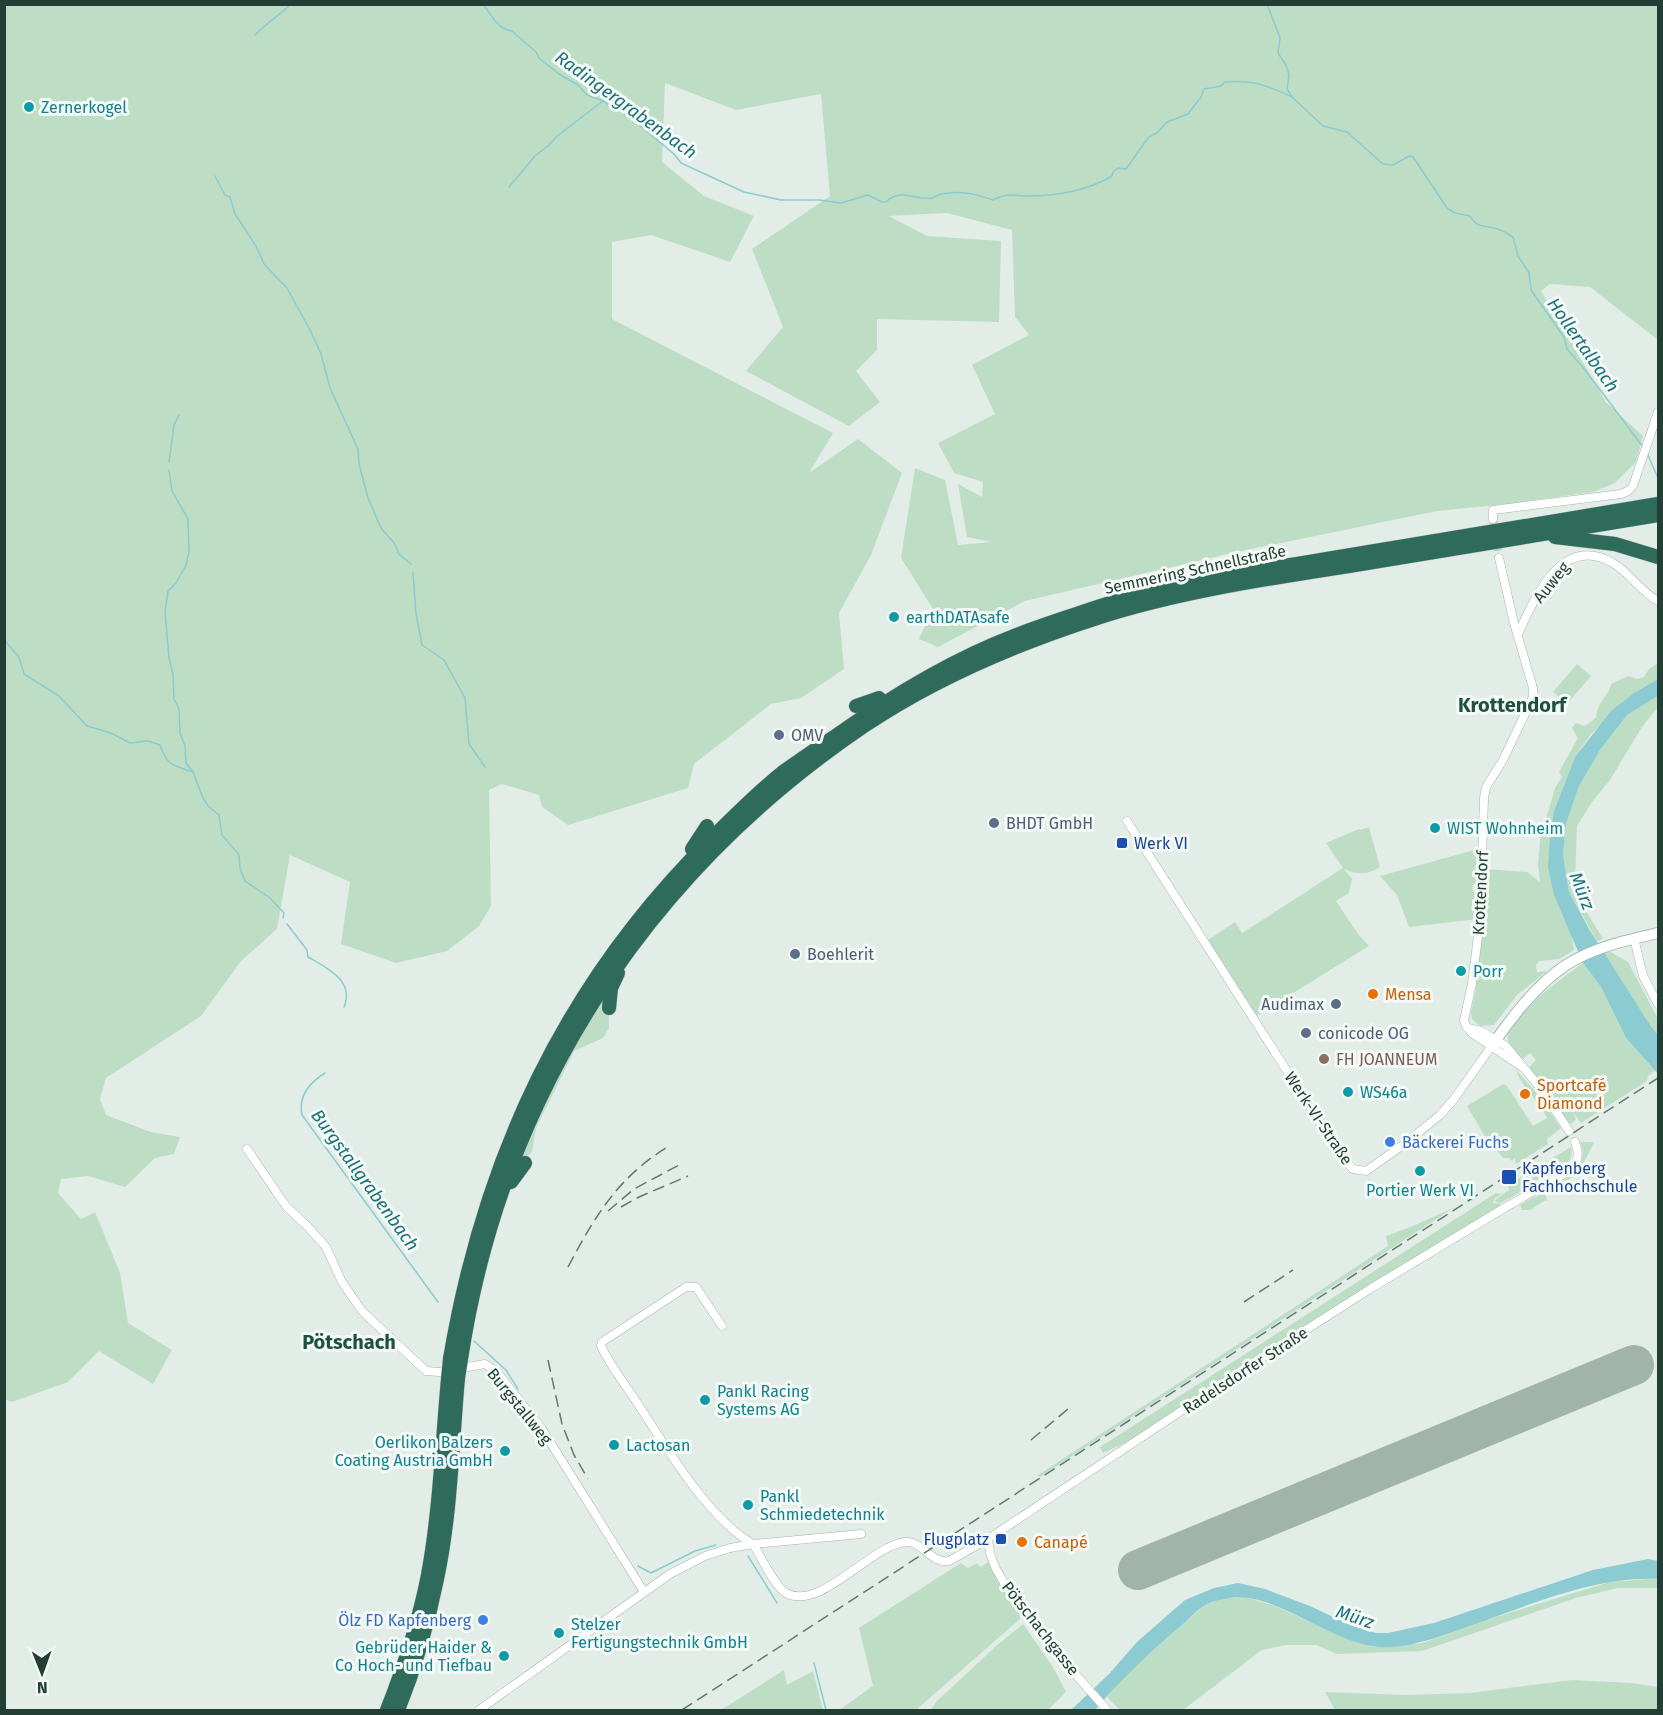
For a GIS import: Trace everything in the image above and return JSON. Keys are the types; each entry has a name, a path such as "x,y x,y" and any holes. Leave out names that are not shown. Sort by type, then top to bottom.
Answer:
{"highway":[{"name":"Semmering Schnellstraße","path":"455,1359 488,1229 530,1120 555,1065 603,984 679,888 744,822 780,788 865,725 940,682 1019,646 1099,617 1163,600 1304,573 1541,534 1656,510"},
{"name":"Semmering Schnellstraße","path":"387,1710 406,1659 428,1575 453,1378 460,1299 476,1239 499,1170 524,1106 545,1062 588,988 626,934 674,875 734,816 782,773 875,707 909,687 1012,637 1095,608 1158,591 1265,569 1656,510"},
{"path":"1541,534 1615,544 1659,556"},
{"path":"856,706 876,700 891,691 909,687"},
{"path":"674,875 707,826"},
{"path":"609,1008 611,988 616,977 645,929"},
{"path":"488,1229 501,1212 513,1177 525,1163"},
{"name":"Semmering Schnellstraße","path":"398,1710 424,1634 438,1577 446,1520 453,1378"}],"main road":[{"name":"Werk-VI-Straße","path":"1493,1043 1527,1000 1567,965 1612,944 1659,933"}],"street":[{"path":"1492,519 1493,510 1628,492 1633,486 1659,412"},
{"name":"Auweg","path":"1518,634 1533,602 1545,584 1558,567 1571,557 1593,556 1613,563 1651,597 1659,601"},
{"name":"Krottendorf","path":"1498,558 1533,688 1533,697 1503,760 1486,787 1481,906 1472,984 1465,1016 1467,1027 1481,1031 1493,1043 1512,1053 1542,1090 1569,1131"},
{"name":"Werk-VI-Straße","path":"1127,821 1342,1157 1353,1169 1366,1171 1435,1119 1454,1099 1493,1043"},
{"path":"1634,939 1643,976 1659,1004"},
{"name":"Radelsdorfer Straße","path":"988,1539 1370,1289 1571,1170 1578,1156 1575,1142"},
{"name":"Burgstallweg","path":"247,1149 286,1206 326,1247 342,1282 362,1311 426,1371 439,1372 485,1364 497,1372 542,1429 644,1592"},
{"path":"722,1326 696,1287 686,1287 600,1345 666,1446 706,1502 740,1536 753,1544 778,1586 787,1593 809,1596 898,1544 912,1542 942,1562 949,1561 988,1539"},
{"path":"479,1710 670,1574 705,1556 753,1544 861,1534"},
{"name":"Pötschachgasse","path":"988,1539 995,1567 1007,1588 1107,1710"}],"green space":[{"path":"5,4 1658,5 1658,340 1590,287 1550,284 1541,291 1606,402 1643,436 1636,462 1615,483 1593,492 1437,511 1232,553 1025,601 938,647 919,639 933,609 901,558 915,468 945,480 958,545 991,542 967,537 958,484 982,497 983,482 954,473 938,443 995,414 972,365 1029,335 1015,317 1012,230 947,213 889,216 927,236 1001,241 999,322 877,319 877,350 856,371 880,402 849,426 746,371 783,327 752,249 830,196 821,94 736,110 665,83 662,162 704,196 754,216 730,262 651,235 612,242 612,319 833,433 809,473 858,439 902,473 871,555 839,613 844,669 801,698 771,704 694,764 688,788 568,825 542,807 539,795 502,784 489,790 491,906 479,926 447,951 396,963 341,944 350,882 290,855 277,929 241,961 201,1016 106,1078 100,1099 106,1115 151,1132 180,1137 174,1154 155,1158 125,1187 88,1176 61,1179 58,1193 81,1219 95,1212 120,1273 128,1323 172,1350 153,1384 99,1351 68,1382 12,1402 4,1399"},
{"path":"1658,663 1658,679 1634,693 1591,734 1575,757 1554,811 1574,950 1559,959 1539,961 1536,965 1537,972 1547,971 1517,995 1494,1025 1480,1026 1472,1019 1471,1012 1476,990 1473,986 1479,941 1482,938 1481,931 1485,915 1486,869 1527,872 1540,882 1538,864 1541,828 1555,788 1562,777 1559,772 1578,738 1572,728 1576,723 1585,726 1596,718 1611,684 1628,676 1637,679 1644,677 1649,669"},
{"path":"1577,664 1591,676 1567,704 1553,692"},
{"path":"1658,696 1658,707 1642,727 1610,780 1592,802 1577,826 1575,882 1583,906 1603,939 1597,941 1569,892 1563,854 1566,824 1579,786 1600,750 1627,715"},
{"path":"1369,827 1380,867 1371,872 1362,873 1344,869 1352,879 1349,893 1336,901 1369,946 1256,1016 1208,940 1235,922 1242,933 1343,868 1326,843"},
{"path":"1478,849 1479,883 1472,885 1473,892 1478,890 1478,919 1409,927 1397,895 1380,876"},
{"path":"1609,951 1628,962 1658,1019 1658,1035 1604,953"},
{"path":"1583,963 1601,987 1626,1038 1655,1071 1648,1076 1647,1081 1581,1123 1572,1111 1576,1119 1567,1124 1530,1069 1536,1060 1530,1053 1523,1059 1508,1041 1509,1032 1515,1021 1525,1010"},
{"path":"608,990 609,1028 603,1038 574,1051 536,1128 532,1152 520,1162 551,1091"},
{"path":"1516,1070 1536,1092 1561,1128 1547,1139 1548,1144 1516,1164 1515,1158 1512,1161 1509,1158 1503,1158 1487,1140 1467,1106 1503,1084 1507,1086 1533,1126 1547,1118"},
{"path":"1580,1142 1594,1142 1580,1169 1563,1183 1545,1195 1548,1202 1546,1200 1530,1210 1522,1210 1520,1205 1564,1181 1574,1172 1583,1153"},
{"path":"1571,1147 1568,1163 1561,1169 1547,1177 1545,1175 1535,1181 1536,1183 1501,1203 1495,1202 1509,1190 1508,1185"},
{"path":"1496,1193 1502,1194 1495,1198 1493,1203 1501,1204 1500,1206 1301,1328 1129,1441 1103,1453 1100,1447"},
{"path":"1455,1207 1040,1477 1038,1475 1388,1246 1386,1236"},
{"path":"990,1561 999,1582 1020,1614 1020,1619 916,1710 839,1710 873,1686 859,1628 961,1563 968,1568 977,1563 980,1567"},
{"path":"1658,1579 1658,1588 1618,1588 1576,1598 1422,1651 1337,1654 1316,1645 1286,1645 1262,1650 1183,1710 1120,1710 1107,1697 1126,1674 1206,1604 1226,1598 1245,1597 1275,1606 1345,1638 1374,1647 1422,1643 1502,1615 1610,1582"},
{"path":"1023,1624 1053,1667 1066,1692 1048,1710 931,1710 936,1702"},
{"path":"784,1670 787,1685 813,1671 823,1710 721,1710"},
{"path":"1572,1680 1658,1687 1658,1710 1335,1710 1325,1692 1405,1695 1470,1693"}],"water":[{"name":"Mürz","path":"1658,679 1658,696 1627,715 1600,750 1579,786 1566,824 1563,854 1569,892 1589,929 1658,1035 1658,1074 1626,1038 1601,987 1583,963 1554,895 1548,867 1554,811 1575,757 1611,711 1634,693"},
{"path":"1648,1559 1658,1561 1658,1579 1635,1579 1587,1587 1539,1601 1431,1639 1391,1647 1370,1646 1348,1639 1264,1602 1244,1597 1217,1600 1200,1608 1126,1676 1095,1710 1071,1710 1109,1674 1137,1642 1185,1600 1214,1588 1238,1583 1265,1589 1310,1606 1348,1624 1376,1633 1388,1633 1434,1623 1593,1570"}],"waterway":[{"path":"255,35 291,4"},
{"name":"Radingergrabenbach","path":"483,4 498,24 512,31 536,52 539,58 578,85 587,95 603,101 631,118 674,154 681,163 744,192 781,200 819,200 841,203 868,195 886,202 897,195 932,198 955,192 974,194 993,200 1008,195 1040,196 1072,191 1103,181 1112,176 1118,168 1126,169 1148,138 1158,132 1167,122 1188,114 1204,89 1221,86 1225,82 1244,82 1267,86 1292,97"},
{"name":"Hollertalbach","path":"1267,4 1280,38 1278,53 1286,65 1289,75 1287,89 1292,97 1323,126 1347,132 1383,164 1393,165 1409,156 1413,157 1447,208 1455,213 1470,216 1480,225 1495,228 1513,237 1518,256 1529,273 1531,290 1564,337 1567,349 1643,447"},
{"path":"509,187 535,156 603,101"},
{"path":"215,176 225,195 230,197 235,214 256,246 264,264 287,288 310,330 321,354 330,388 358,449 359,464 368,498 381,528 394,543 399,554 411,564"},
{"path":"169,462 174,425 179,415"},
{"name":"Hollertalbach","path":"1647,453 1658,478"},
{"path":"169,470 172,491 188,519 189,552 186,565 176,583 168,591 165,612 174,699 179,709 180,733 185,746 186,763 193,772"},
{"path":"413,572 416,614 422,645 444,660 465,698 469,744 485,767"},
{"name":"Burgstallgrabenbach","path":"4,640 19,657 24,674 59,696 87,726 111,733 130,743 148,741 160,745 166,758 172,764 193,772 203,798 208,806 219,815 222,835 239,855 240,868 245,881 270,898 284,913 283,918"},
{"name":"Burgstallgrabenbach","path":"287,924 307,950 308,957 331,971 342,983 346,990 344,1007"},
{"name":"Burgstallgrabenbach","path":"325,1073 314,1081 303,1096 302,1115 438,1302"},
{"name":"Burgstallgrabenbach","path":"474,1341 506,1370 518,1389"},
{"name":"Burgstallgrabenbach","path":"638,1566 651,1573 695,1551 716,1545"},
{"name":"Burgstallgrabenbach","path":"748,1556 777,1603"},
{"name":"Burgstallgrabenbach","path":"814,1663 826,1710"}],"runway":[{"path":"1138,1570 1634,1365"}],"tunnel":[{"path":"1493,519 1499,558"}],"railway":[{"path":"682,1710 1658,1078"},
{"path":"568,1267 598,1214 622,1184 651,1158 669,1146"},
{"path":"608,1211 634,1189 681,1164"},
{"path":"621,1207 688,1176"},
{"path":"1244,1302 1293,1270"},
{"path":"548,1360 562,1424 574,1455 588,1479"},
{"path":"1031,1440 1068,1409"}],"place":[{"name":"Zernerkogel","path":"29,107"},
{"name":"earthDATAsafe","path":"894,617"},
{"name":"OMV","path":"779,735"},
{"name":"BHDT GmbH","path":"994,823"},
{"name":"WIST Wohnheim","path":"1435,828"},
{"name":"Werk VI","path":"1122,843"},
{"name":"Boehlerit","path":"795,954"},
{"name":"Porr","path":"1461,971"},
{"name":"Mensa","path":"1373,994"},
{"name":"Audimax","path":"1336,1004"},
{"name":"conicode OG","path":"1306,1033"},
{"name":"FH JOANNEUM","path":"1324,1059"},
{"name":"WS46a","path":"1348,1092"},
{"name":"Sportcafé Diamond","path":"1525,1094"},
{"name":"Bäckerei Fuchs","path":"1390,1142"},
{"name":"Portier Werk VI","path":"1420,1171"},
{"name":"Kapfenberg Fachhochschule","path":"1509,1177"},
{"name":"Pankl Racing Systems AG","path":"705,1400"},
{"name":"Lactosan","path":"614,1445"},
{"name":"Oerlikon Balzers Coating Austria GmbH","path":"505,1451"},
{"name":"Pankl Schmiedetechnik","path":"748,1505"},
{"name":"Flugplatz","path":"1001,1539"},
{"name":"Canapé","path":"1022,1542"},
{"name":"Ölz FD Kapfenberg","path":"483,1620"},
{"name":"Stelzer Fertigungstechnik GmbH","path":"559,1633"},
{"name":"Gebrüder Haider & Co Hoch- und Tiefbau","path":"504,1656"}],"district":[{"name":"Krottendorf","path":"1512,705"},
{"name":"Pötschach","path":"349,1342"}]}
